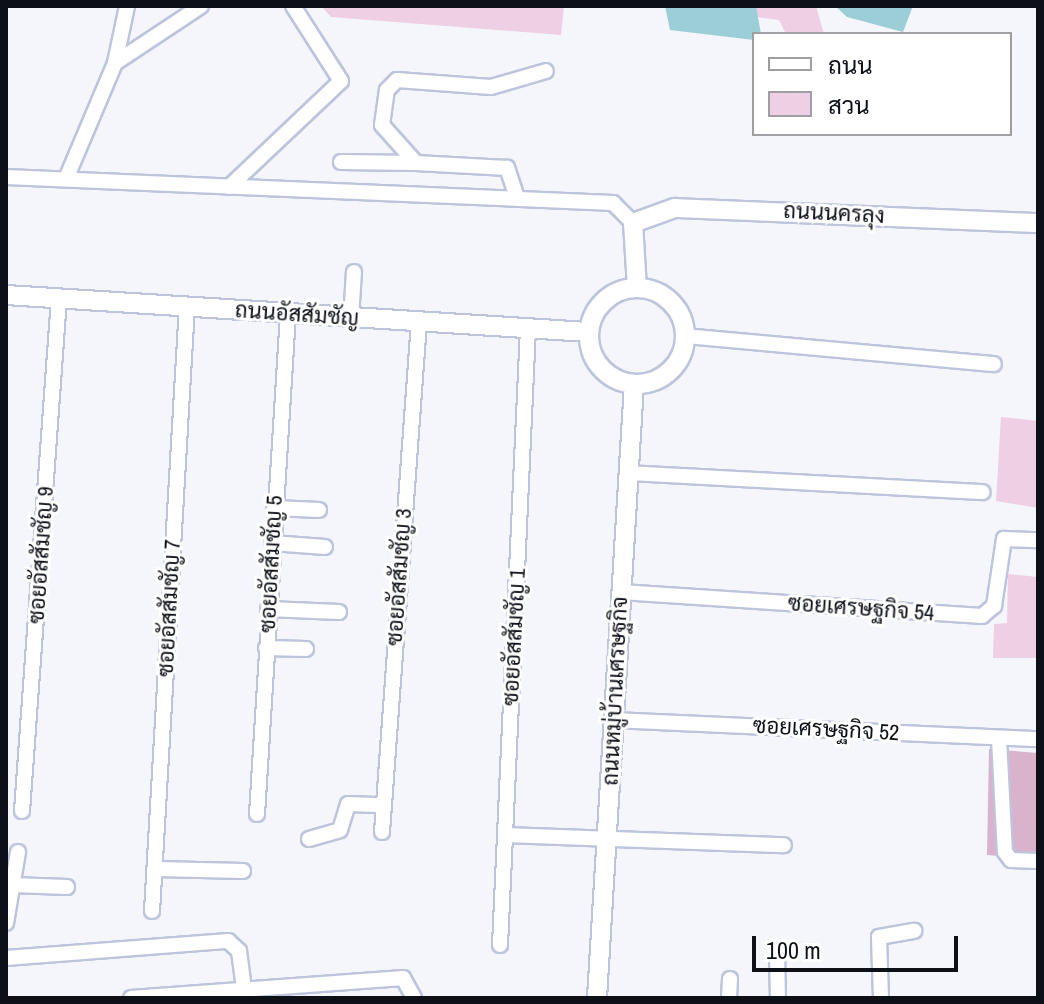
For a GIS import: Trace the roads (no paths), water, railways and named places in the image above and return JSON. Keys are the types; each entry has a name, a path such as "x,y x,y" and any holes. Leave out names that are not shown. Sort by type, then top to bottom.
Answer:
{"street":[{"path":"66,179 115,63 127,6"},
{"path":"115,63 201,6"},
{"path":"229,187 341,81 293,6"},
{"path":"416,163 382,125 390,83 478,89 546,71"},
{"path":"341,162 507,168 517,198"},
{"path":"6,177 613,203 633,223 637,288"},
{"name":"ถนนนครลุง","path":"633,223 693,206 1038,223"},
{"path":"351,318 354,272"},
{"path":"637,288 672,303 685,336 668,372 634,385 598,365 588,332 606,298 637,288"},
{"name":"ถนนอัสสัมชัญ","path":"6,295 588,332"},
{"name":"ซอยอัสสัมชัญ 9","path":"22,811 59,299"},
{"name":"ซอยอัสสัมชัญ 7","path":"152,911 187,305"},
{"name":"ซอยอัสสัมชัญ 5","path":"257,814 288,314"},
{"name":"ซอยอัสสัมชัญ 3","path":"382,832 419,322"},
{"name":"ซอยอัสสัมชัญ 1","path":"500,945 528,329"},
{"path":"685,336 994,364"},
{"name":"ถนนหมู่บ้านเศรษฐกิจ","path":"597,998 634,385"},
{"path":"628,473 982,492"},
{"path":"274,508 319,510"},
{"name":"ซอยเศรษฐกิจ 54","path":"621,592 982,616 994,606 1004,539 1038,540"},
{"path":"272,543 325,547"},
{"path":"268,609 339,612"},
{"path":"266,648 306,649"},
{"name":"ซอยเศรษฐกิจ 52","path":"614,720 1038,739"},
{"path":"999,739 1005,852 1011,860 1038,861"},
{"path":"309,839 340,830 348,804 382,805"},
{"path":"505,835 784,845"},
{"path":"6,923 18,852"},
{"path":"156,869 243,871"},
{"path":"12,885 67,887"},
{"path":"881,998 879,937 914,931"},
{"path":"6,958 228,941 239,951 245,994"},
{"path":"777,952 778,998"},
{"path":"131,998 245,994 403,978 414,998"},
{"path":"729,998 730,979"}],"water":[{"path":"665,6 756,6 761,32 752,32 752,40 670,30"},
{"path":"835,6 913,6 903,32 847,17"}]}
